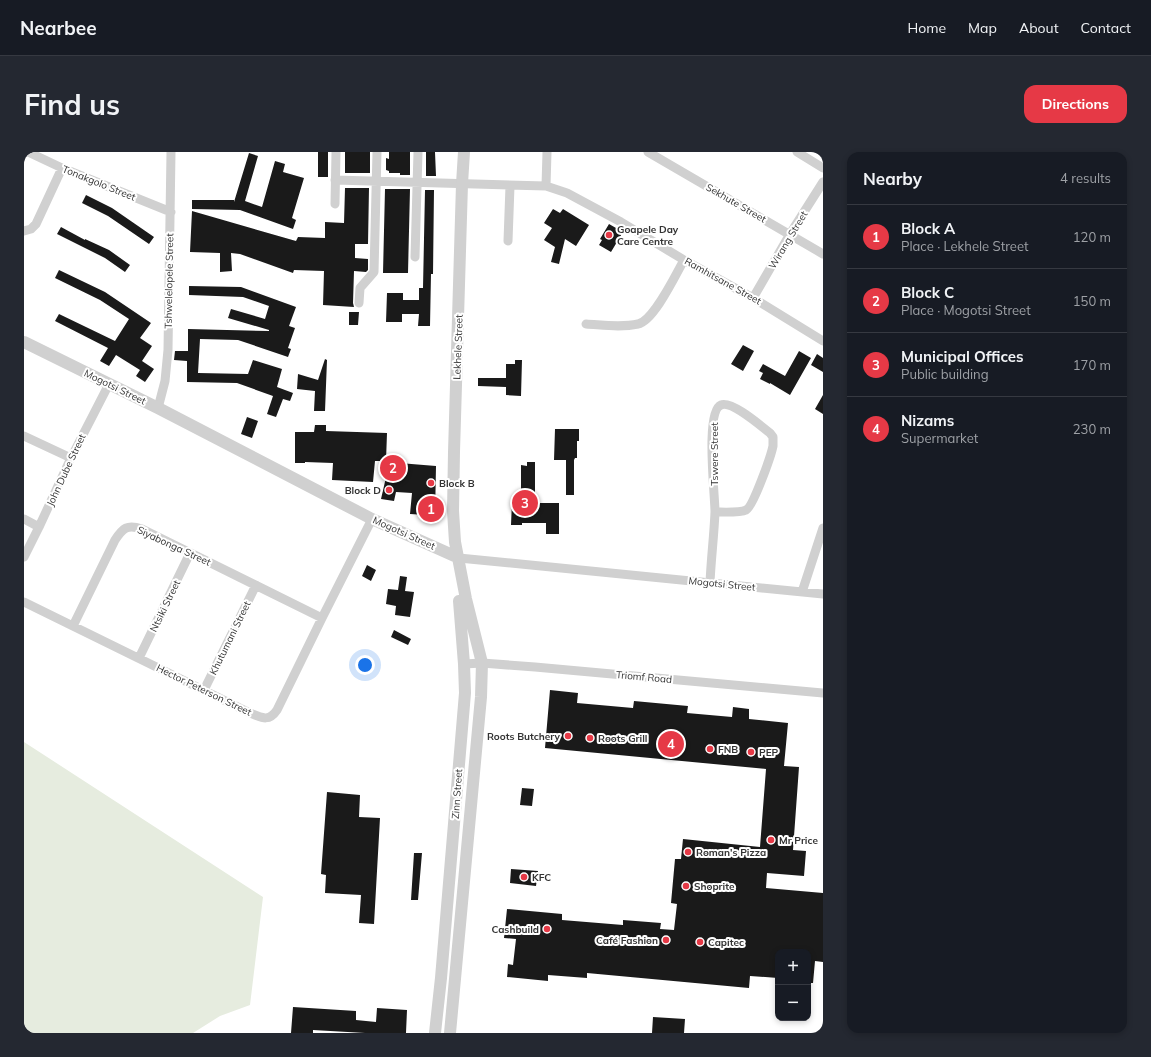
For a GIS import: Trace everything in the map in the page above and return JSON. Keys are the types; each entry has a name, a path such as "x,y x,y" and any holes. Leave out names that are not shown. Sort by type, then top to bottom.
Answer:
{"street":[{"name":"Tonakgolo Street","path":"28,152 62,168 170,212"},
{"name":"Tshwelelopele Street","path":"158,408 162,396 168,350 171,152"},
{"path":"335,204 336,152"},
{"path":"359,303 360,288 374,272 377,152"},
{"path":"415,257 418,152"},
{"name":"Lekhele Street","path":"456,557 453,511 454,452 464,152"},
{"path":"546,186 547,152"},
{"name":"Sekhute Street","path":"648,152 823,254"},
{"path":"797,152 823,168"},
{"path":"24,231 31,229 36,224 62,168"},
{"name":"Ramhitsane Street","path":"335,180 546,186 566,193 620,222 684,260 753,298 823,341"},
{"name":"Wirang Street","path":"753,298 790,234 823,182"},
{"path":"508,241 510,186"},
{"path":"586,324 624,325 639,324 644,322 652,314 663,298 684,260"},
{"name":"Mogotsi Street","path":"24,342 158,408 372,519 456,557 823,594"},
{"name":"John Dube Street","path":"24,557 71,458 109,384"},
{"name":"Tswere Street","path":"710,583 715,512 712,428 715,411 719,405 725,404 732,406 770,433 773,437 773,446 756,495 748,509 743,511 715,512"},
{"path":"24,436 71,458"},
{"path":"24,519 39,527"},
{"name":"Hector Peterson Street","path":"24,602 257,716 263,718 271,717 277,710 372,519"},
{"name":"Siyabonga Street","path":"73,626 115,540 126,527 137,527 142,529 322,618"},
{"path":"802,592 823,528"},
{"name":"Ntsiki Street","path":"139,658 190,553"},
{"name":"Zinn Street","path":"450,1033 481,697 482,663 456,557"},
{"name":"Zinn Street","path":"435,1033 465,693 462,621 456,557"},
{"name":"Khutumani Street","path":"204,690 256,585"},
{"name":"Triomf Road","path":"464,664 482,663 536,666 823,693"}],"shaded area":[{"path":"24,742 263,897 250,1005 220,1016 193,1033 24,1033"}],"building":[{"path":"318,152 328,152 328,177 318,177"},
{"path":"345,152 370,152 370,173 345,173"},
{"path":"389,152 410,152 410,175 389,173 389,171 386,170 386,158 389,159"},
{"path":"426,152 435,152 436,176 426,176"},
{"path":"249,153 258,156 245,201 262,207 275,161 285,164 283,172 304,178 292,218 296,220 293,229 240,210 192,209 192,200 234,200 234,202"},
{"path":"345,188 369,188 368,244 355,244 355,258 368,259 368,270 366,272 354,271 354,307 323,305 324,271 294,270 293,273 240,254 231,253 232,271 220,272 220,253 190,252 192,211 296,241 298,237 325,238 325,222 344,223"},
{"path":"385,189 410,189 408,273 383,273"},
{"path":"425,190 434,190 433,274 431,274 430,326 418,326 419,314 402,314 402,322 386,322 387,293 403,293 403,300 419,300 419,288 423,288"},
{"path":"86,195 112,208 154,237 149,244 108,216 82,203"},
{"path":"553,209 560,213 563,209 589,225 576,246 565,239 559,264 551,262 555,247 544,240 552,228 544,223"},
{"path":"609,224 623,232 611,252 599,245 602,240 600,239"},
{"path":"61,227 85,240 109,250 130,265 125,272 105,258 57,234"},
{"path":"59,270 105,292 151,323 140,338 152,346 142,361 154,369 145,382 136,376 140,370 116,355 109,366 100,361 108,348 55,321 59,314 115,341 129,319 100,300 55,278"},
{"path":"189,286 241,287 296,307 289,326 295,328 288,348 291,349 288,357 238,340 200,339 198,373 248,374 253,360 282,369 277,387 293,393 290,401 283,399 276,417 267,414 273,396 237,383 187,382 187,361 174,360 175,351 188,351 188,329 269,331 228,318 231,309 265,319 269,306 243,297 189,295"},
{"path":"349,312 359,312 358,325 349,325"},
{"path":"743,345 754,351 743,371 731,364"},
{"path":"799,351 811,358 790,395 760,379 763,373 759,371 763,364 785,376"},
{"path":"817,354 823,358 823,372 811,365"},
{"path":"325,359 327,360 325,411 314,411 315,391 297,389 298,374 318,380"},
{"path":"515,360 522,360 521,396 506,395 506,387 478,386 478,378 506,378 506,364 515,364"},
{"path":"823,395 823,414 815,409"},
{"path":"247,417 258,421 252,438 241,434"},
{"path":"315,425 326,425 326,431 387,433 386,461 375,461 373,482 332,480 333,463 295,463 295,432 314,432"},
{"path":"555,429 579,429 577,458 574,460 574,495 566,495 566,460 554,460"},
{"path":"390,460 400,462 399,463 436,466 435,518 426,518 426,515 410,514 412,493 396,492 394,501 381,499"},
{"path":"527,462 535,462 535,503 559,503 559,534 546,534 546,523 522,523 522,525 511,525 512,502 521,502 521,465 527,466"},
{"path":"367,565 376,570 371,581 362,576"},
{"path":"400,576 407,577 405,591 414,592 410,617 395,615 396,606 386,604 388,589 398,590"},
{"path":"394,630 411,639 408,645 391,637"},
{"path":"550,690 578,693 577,703 633,708 634,701 688,706 687,713 732,717 733,707 749,709 749,719 788,723 784,766 799,767 793,850 806,851 804,876 767,873 766,888 823,893 823,962 815,961 813,983 811,983 811,949 775,949 775,978 750,976 749,988 587,973 587,978 548,975 548,981 507,977 508,964 513,965 516,939 504,938 507,909 562,914 562,920 623,925 623,920 661,923 660,929 674,930 677,904 671,903 675,859 681,859 683,839 760,847 766,769 545,748"},
{"path":"522,788 534,789 532,806 520,805"},
{"path":"327,792 360,795 359,817 380,818 374,924 359,923 361,895 325,893 326,875 321,874"},
{"path":"414,853 422,853 418,900 411,900"},
{"name":"KFC","path":"511,869 538,871 536,886 510,883"},
{"path":"293,1007 356,1011 356,1020 376,1022 377,1008 407,1010 406,1033 365,1033 313,1030 313,1033 291,1033"},
{"path":"653,1017 685,1019 684,1033 652,1033"}],"place":[{"name":"Goapele Day Care Centre","path":"609,235"},
{"name":"Block C","path":"393,468"},
{"name":"Block B","path":"431,483"},
{"name":"Block D","path":"389,490"},
{"name":"Municipal Offices","path":"525,503"},
{"name":"Block A","path":"431,509"},
{"name":"Roots Butchery","path":"568,736"},
{"name":"Roots Grill","path":"590,738"},
{"name":"Nizams","path":"671,744"},
{"name":"FNB","path":"710,749"},
{"name":"PEP","path":"751,752"},
{"name":"Mr Price","path":"771,840"},
{"name":"Roman's Pizza","path":"688,852"},
{"name":"KFC","path":"524,877"},
{"name":"Shoprite","path":"686,886"},
{"name":"Cashbuild","path":"547,929"},
{"name":"Café Fashion","path":"666,940"},
{"name":"Capitec","path":"700,942"}]}
